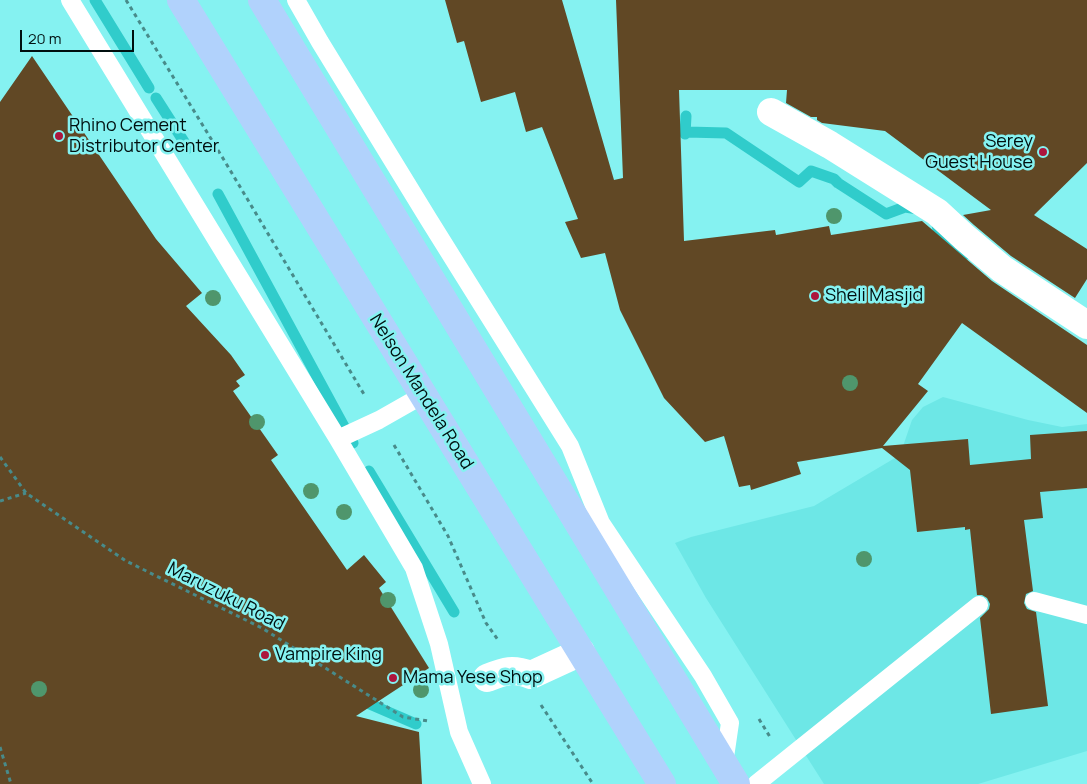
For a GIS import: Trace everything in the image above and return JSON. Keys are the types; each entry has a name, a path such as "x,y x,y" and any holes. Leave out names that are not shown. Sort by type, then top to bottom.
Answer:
{"main road":[{"name":"Nelson Mandela Road","path":"181,0 662,784"},
{"path":"262,0 730,774"}],"street":[{"path":"771,112 830,145 937,212 964,238 1002,269 1087,325"},
{"path":"487,678 504,671 518,670 531,675 581,652"}],"lane":[{"path":"70,0 338,439 414,568 439,644 459,732 482,784"},
{"path":"296,0 424,212 570,446 601,523 703,676 726,715 730,723 730,774"},
{"path":"338,439 379,420 423,395"},
{"path":"1034,601 1087,616"},
{"path":"756,784 978,605"}],"path":[{"path":"126,0 224,160 448,536 486,623 593,784"},
{"name":"Maruzuku Road","path":"0,457 26,493 126,561 262,628 403,717 438,722 459,732"},
{"path":"0,501 26,493"},
{"path":"0,747 11,784"}],"shaded area":[{"path":"943,397 1028,420 1062,427 1087,424 1087,751 978,784 824,784 706,598 675,543 691,537 814,506 900,455 912,420 923,407"}],"building":[{"path":"445,0 562,0 614,180 623,178 616,0 1087,0 1087,163 1034,215 1087,249 1087,279 1075,298 1011,256 974,225 963,215 991,210 885,131 822,123 817,120 817,117 811,117 786,103 787,90 679,90 684,241 775,230 776,235 829,226 831,235 922,221 992,281 1087,345 1087,413 962,323 918,384 928,391 883,446 968,439 970,465 1031,459 1030,435 1087,431 1087,488 1040,492 1043,518 1024,520 1033,591 1026,594 1024,603 1027,609 1036,612 1048,706 991,714 980,618 989,609 990,604 987,598 977,595 970,529 965,530 965,527 917,532 910,470 882,448 797,462 801,474 751,490 750,485 739,487 724,436 705,442 664,398 620,310 605,253 581,258 565,222 578,219 542,127 526,132 515,92 481,102 464,41 457,43"},
{"path":"32,56 156,239 202,293 186,306 231,355 245,375 236,381 240,386 233,391 278,455 271,460 347,570 364,555 386,582 379,588 429,668 356,716 419,732 422,784 0,784 0,102"}],"waterway":[{"path":"95,0 149,88"},
{"path":"156,98 188,148"},
{"path":"686,116 685,134 687,132 726,133 799,182 811,171 834,179 886,214 905,207 918,209"},
{"path":"218,194 353,443"},
{"path":"936,218 939,236 967,254"},
{"path":"369,471 454,612"},
{"path":"359,697 365,702 416,724"}],"place":[{"name":"Rhino Cement Distributor Center","path":"59,136"},
{"name":"Serey Guest House","path":"1043,152"},
{"name":"Sheli Masjid","path":"815,296"},
{"name":"Vampire King","path":"265,655"},
{"name":"Mama Yese Shop","path":"393,678"}]}
